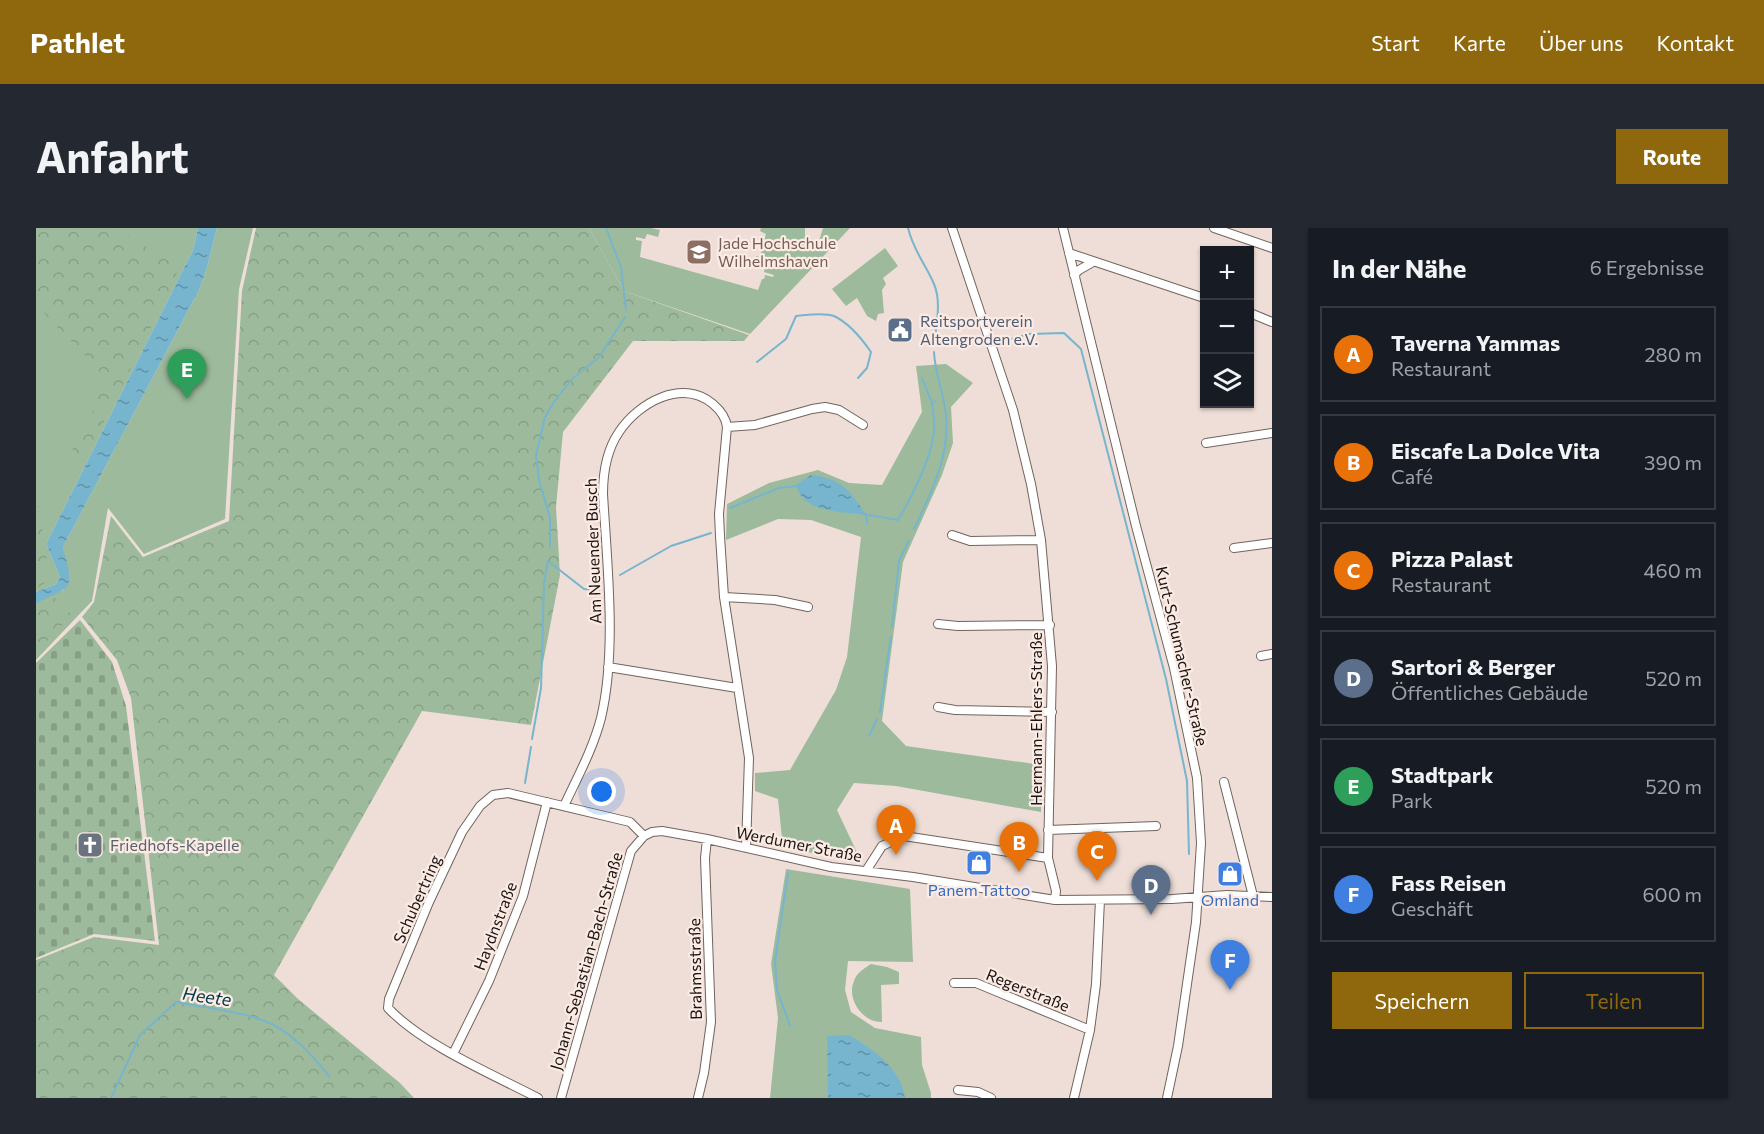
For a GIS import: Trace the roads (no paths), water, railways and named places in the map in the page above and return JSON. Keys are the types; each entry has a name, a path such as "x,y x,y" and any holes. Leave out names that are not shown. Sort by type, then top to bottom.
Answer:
{"street":[{"name":"Hermann-Ehlers-Straße","path":"952,228 1013,410 1031,484 1041,540 1050,625 1052,712 1048,858 1056,891 1055,900"},
{"name":"Kurt-Schumacher-Straße","path":"1063,228 1174,668 1197,778 1201,836 1198,897 1188,986 1167,1098"},
{"path":"1214,228 1272,248"},
{"path":"1069,253 1200,297"},
{"path":"1074,275 1093,262"},
{"path":"1254,315 1272,322"},
{"name":"Am Neuender Busch","path":"564,807 596,732 603,704 608,667 603,484 606,459 611,445 618,433 637,412 670,394 693,393 702,396 723,415 727,427"},
{"path":"746,848 749,759 724,597 719,514 727,427 755,425 825,407 839,410 863,425"},
{"path":"1206,443 1272,433"},
{"path":"952,536 970,541 1041,540"},
{"path":"1233,548 1272,543"},
{"path":"724,597 775,600 808,607"},
{"path":"938,624 958,626 1050,625"},
{"path":"1261,656 1272,654"},
{"path":"608,667 737,688"},
{"path":"938,707 955,710 1052,712"},
{"path":"1224,782 1253,896"},
{"name":"Schubertring","path":"538,1098 453,1054 401,1022 388,1008 387,1002 462,832 480,806 493,795 508,793 630,822 644,836"},
{"name":"Haydnstraße","path":"453,1054 489,981 523,896 547,802"},
{"path":"1048,830 1156,826"},
{"name":"Werdumer Straße","path":"644,836 662,831 707,838 831,867 1055,900 1272,897"},
{"name":"Johann-Sebastian-Bach-Straße","path":"561,1098 631,851 644,836"},
{"path":"866,871 882,846 904,836 1048,858"},
{"name":"Brahmsstraße","path":"698,1098 705,1073 711,1022 705,858 707,838"},
{"path":"1074,1098 1090,1030 1096,984 1100,900"},
{"name":"Regerstraße","path":"954,983 976,983 1090,1030"},
{"path":"958,1090 978,1092 991,1098"}],"water":[{"path":"198,228 217,228 199,290 63,547 69,576 67,587 36,604 36,592 56,584 60,577 46,544 193,250"},
{"path":"811,475 830,479 844,487 866,515 825,509 807,501 800,494 796,485"},
{"path":"849,1035 876,1053 892,1069 898,1077 905,1098 828,1098 827,1036"}],"waterway":[{"path":"606,228 621,267 626,310"},
{"path":"908,228 913,244 936,290 938,311 935,337"},
{"path":"757,362 786,339 796,316 830,315 850,327 871,352 867,368 858,378"},
{"path":"550,547 550,518 539,480 536,456 545,417 571,380 599,357 625,317"},
{"path":"1004,341 1029,334 1064,333 1081,349 1166,679 1187,781 1189,854"},
{"path":"914,529 938,474 945,445 946,415 934,352"},
{"path":"922,378 932,403"},
{"path":"863,514 898,520 915,489 929,454 934,429 932,403 935,401"},
{"path":"730,508 779,488 798,486"},
{"path":"866,515 867,524"},
{"path":"620,575 671,546 711,533"},
{"path":"892,627 899,561 909,540"},
{"path":"532,739 541,688 544,583 548,561 584,589 599,590"},
{"path":"880,712 891,636"},
{"path":"869,736 877,719"},
{"path":"525,783 531,747"},
{"path":"788,873 775,961 777,990 790,1026"},
{"name":"Heete","path":"111,1098 140,1035 176,1002 241,1014 272,1024 291,1036 329,1076"}],"place":[{"name":"Jade Hochschule Wilhelmshaven","path":"699,252"},
{"name":"Reitsportverein Altengroden e.V.","path":"900,330"},
{"name":"Stadtpark","path":"187,399"},
{"name":"Friedhofs-Kapelle","path":"90,845"},
{"name":"Taverna Yammas","path":"896,855"},
{"name":"Panem Tattoo","path":"979,863"},
{"name":"Eiscafe La Dolce Vita","path":"1019,872"},
{"name":"Omland","path":"1230,874"},
{"name":"Pizza Palast","path":"1097,881"},
{"name":"Sartori & Berger","path":"1151,915"},
{"name":"Fass Reisen","path":"1230,990"}]}
